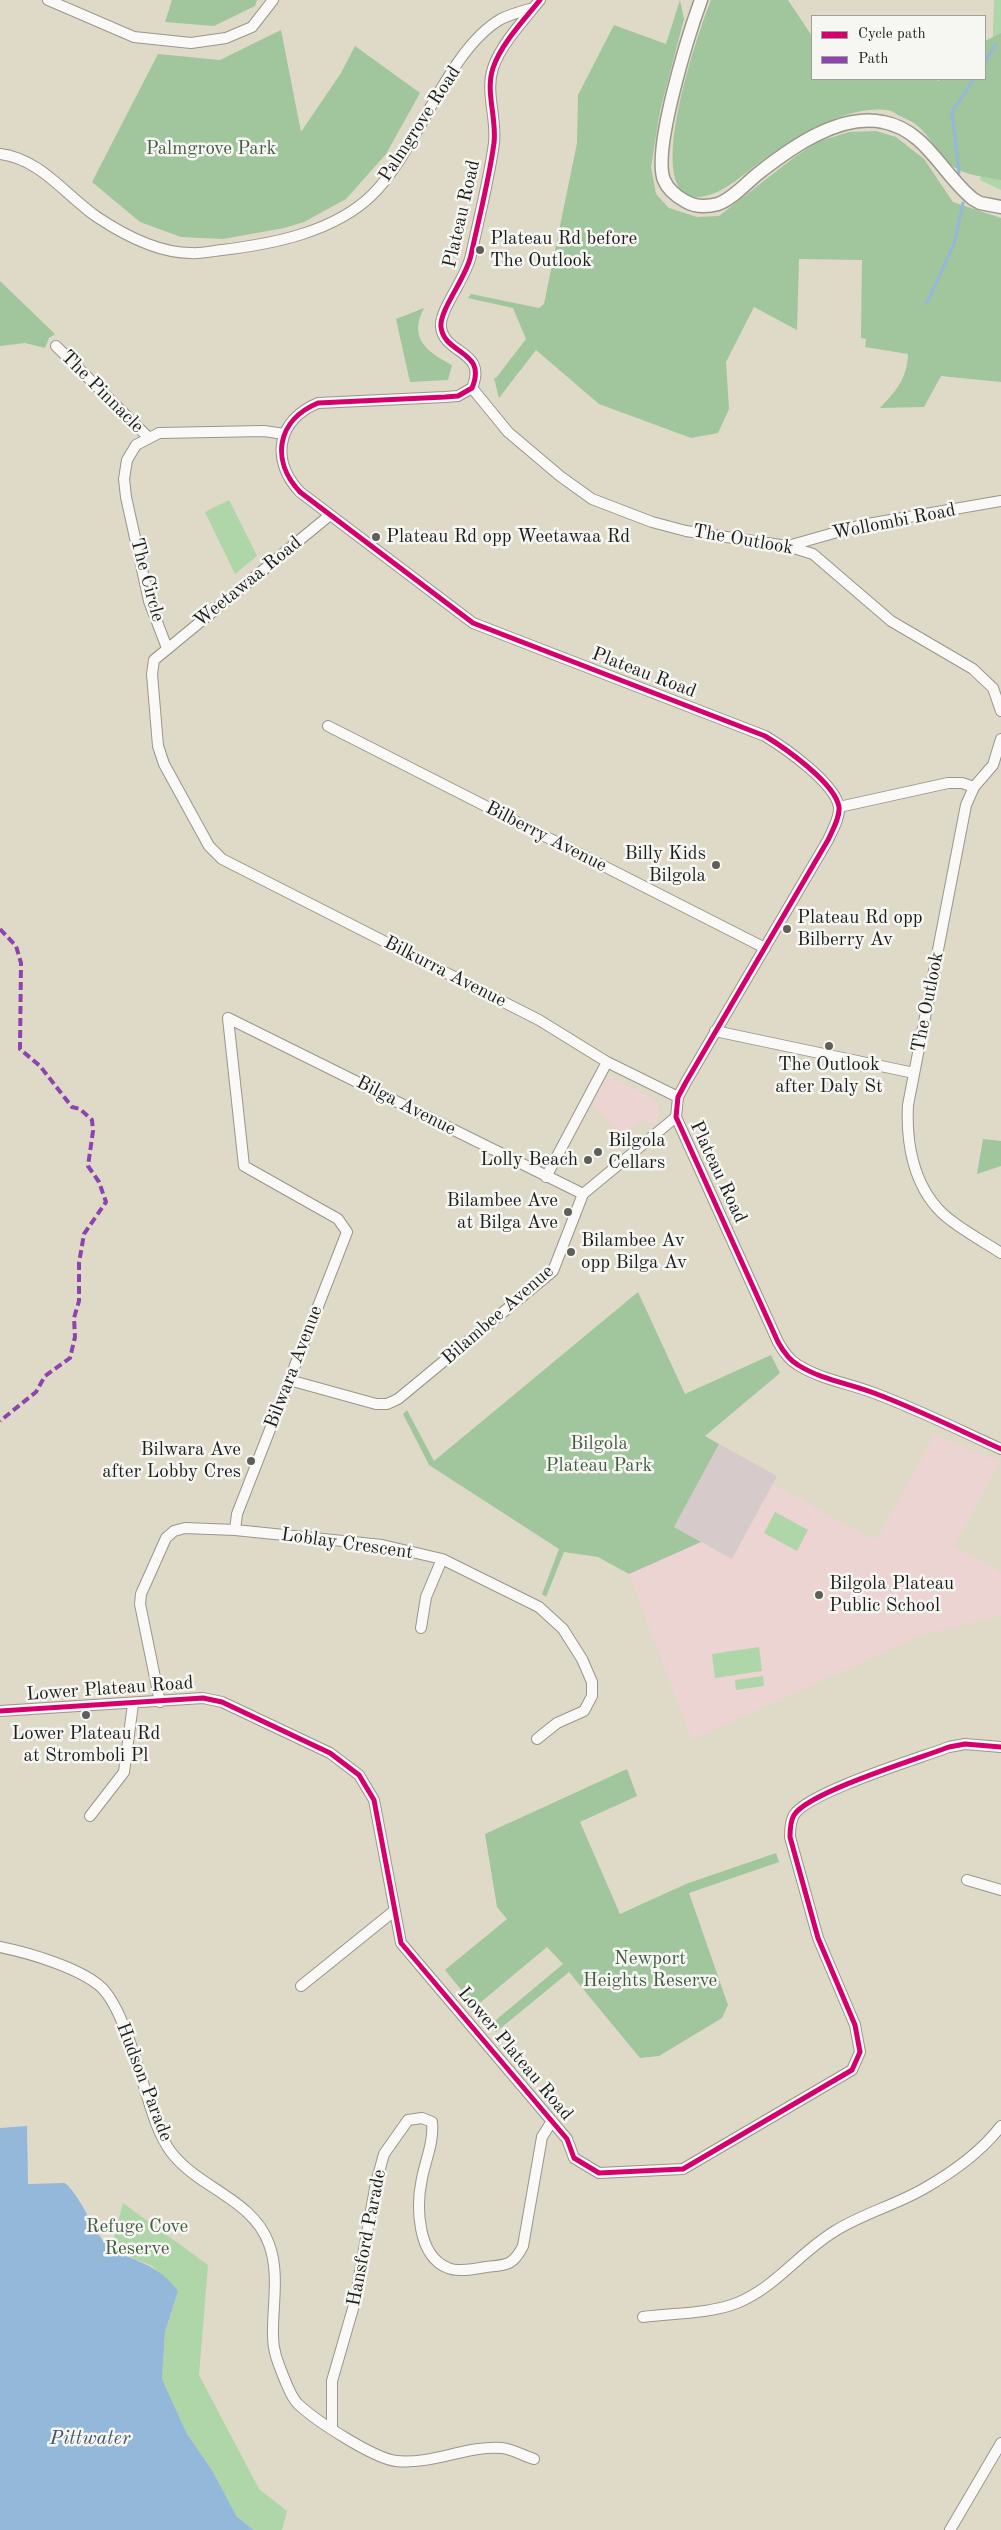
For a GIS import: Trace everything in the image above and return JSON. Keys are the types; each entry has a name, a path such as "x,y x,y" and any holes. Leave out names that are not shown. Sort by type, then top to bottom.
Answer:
{"main road":[{"path":"701,0 676,76 664,149 662,167 664,179 670,190 677,196 695,205 720,203 800,144 840,126 870,121 891,124 910,134 925,145 967,194 980,203 1001,207"}],"street":[{"path":"48,0 134,37 191,43 226,38 252,27 272,0"},
{"name":"Palmgrove Road","path":"0,154 29,163 59,184 97,216 142,241 165,249 192,253 279,240 346,216 366,200 386,181 454,70 475,42 501,19 537,4"},
{"name":"Plateau Road","path":"537,4 503,49 493,68 490,91 494,118 494,142 470,262 442,318 441,328 446,340 467,355 473,363 476,371 472,388 458,396 446,398 318,403 303,409 292,419 284,434 281,450 283,466 292,483 330,515 473,623 765,736 788,750 823,781 839,807 836,822 828,840 678,1097 676,1117 785,1355 797,1364 820,1376 873,1393 914,1409 1001,1449"},
{"name":"The Pinnacle","path":"56,346 148,438"},
{"name":"The Outlook","path":"472,388 508,432 560,476 592,499 652,522 686,531 787,546 813,554 891,621 973,669 992,688 1001,711"},
{"name":"The Circle","path":"167,648 149,601 124,479 127,460 136,445 159,433 264,430 284,434"},
{"name":"Wollombi Road","path":"787,546 862,525 1001,501"},
{"name":"Weetawaa Road","path":"167,648 330,515"},
{"name":"Bilkurra Avenue","path":"167,648 154,660 153,666 158,746 164,764 212,849 222,859 539,1020 607,1062 678,1097"},
{"name":"Bilberry Avenue","path":"328,726 765,948"},
{"name":"The Outlook","path":"715,1031 914,1073 966,805 974,787 997,766 1001,740"},
{"path":"839,807 948,783 962,783 974,787"},
{"name":"Bilga Avenue","path":"228,1018 583,1194"},
{"name":"Bilwara Avenue","path":"228,1018 244,1166 338,1219 347,1232 237,1514 235,1530"},
{"path":"546,1177 607,1062"},
{"path":"914,1073 906,1127 912,1163 922,1186 941,1212 1001,1253"},
{"name":"Bilambee Avenue","path":"290,1380 376,1404 387,1404 398,1399 553,1271 583,1194 676,1117"},
{"path":"160,1702 140,1604 141,1594 166,1538 174,1531 185,1528 235,1530"},
{"name":"Loblay Crescent","path":"235,1530 382,1545 442,1559 539,1607 563,1629 582,1658 592,1682 592,1696 584,1711 557,1723 537,1739"},
{"path":"420,1628 426,1596 442,1559"},
{"name":"Lower Plateau Road","path":"0,1711 133,1704 203,1698 222,1702 330,1753 359,1775 374,1800 401,1943 567,2139 574,2158 599,2173 683,2169 852,2070 860,2052 855,2024 818,1938 790,1837 791,1824 795,1814 806,1804 832,1791 949,1747 965,1744 1001,1747"},
{"path":"90,1816 124,1772 133,1704"},
{"path":"967,1880 1001,1890"},
{"path":"301,1986 394,1911"},
{"name":"Hudson Parade","path":"0,1947 80,1974 102,1989 131,2042 156,2125 171,2151 190,2173 228,2196 242,2208 269,2243 273,2264 272,2339 276,2361 288,2389 298,2403 351,2442 378,2457 397,2461 460,2454 481,2449 503,2448 534,2459"},
{"name":"Hansford Parade","path":"332,2427 332,2381 354,2306 376,2183 384,2154 400,2130 408,2120 422,2118 432,2122 433,2133 422,2180 419,2210 424,2242 434,2260 449,2268 478,2268 509,2264 518,2256 523,2246 542,2137 552,2121"},
{"path":"643,2316 706,2310 737,2303 773,2282 834,2231 924,2189 958,2167 988,2144 1001,2126"},
{"path":"950,2530 1001,2443"}],"shaded area":[{"path":"608,1075 654,1099 659,1111 657,1120 651,1125 645,1118 621,1137 592,1102"},
{"name":"Bilgola Plateau Public School","path":"935,1435 1000,1462 954,1546 1001,1572 1001,1616 922,1635 692,1740 629,1574 701,1542 732,1559 773,1484 872,1539 878,1537"},
{"path":"719,1444 777,1476 732,1559 674,1527"}],"green space":[{"path":"172,0 257,0 255,6 214,26 165,22"},
{"path":"680,0 684,19 660,111 651,167 656,194 669,208 697,217 719,216 817,142 849,132 876,131 896,137 924,159 953,202 1001,218 1001,382 941,376 924,407 880,408 900,384 908,354 865,347 866,339 861,338 862,260 799,259 797,330 754,307 726,362 729,409 718,433 691,438 599,404 536,350 499,398 494,378 496,378 526,339 513,308 468,298 471,294 539,308 544,304 577,143 578,95 614,25 666,44"},
{"path":"711,0 788,0 811,34 811,80 986,80 986,40 1001,33 1001,180 973,175 957,169 947,161 924,132 915,124 890,111 869,110 835,119 800,136 730,185 712,194 688,195 676,180 673,153 677,118 685,81"},
{"path":"994,0 1001,0 1001,190 980,180 990,122"},
{"name":"Palmgrove Park","path":"281,30 301,132 341,73 355,46 420,93 386,154 346,199 304,222 284,228 223,239 181,237 140,222 92,182 158,54 220,60"},
{"path":"0,281 55,334 49,338 45,348 25,343 0,346"},
{"path":"424,308 418,328 419,336 428,349 452,365 448,380 410,382 396,319"},
{"path":"229,500 257,556 235,574 205,512"},
{"path":"983,1139 1001,1141 1001,1166 977,1174"},
{"name":"Bilgola Plateau Park","path":"638,1292 685,1394 771,1355 780,1373 705,1436 719,1444 674,1527 701,1542 629,1574 598,1557 564,1552 546,1597 542,1594 559,1549 429,1465 403,1414 407,1410 434,1461"},
{"path":"775,1512 808,1530 797,1551 764,1533"},
{"path":"759,1647 762,1671 715,1678 712,1654"},
{"path":"763,1676 764,1686 736,1690 735,1680"},
{"name":"Newport Heights Reserve","path":"627,1769 637,1796 580,1822 620,1914 686,1884 776,1853 779,1862 689,1893 728,2005 722,2018 659,2056 640,2058 569,1972 496,2032 490,2025 563,1964 547,1947 475,2007 445,1970 507,1919 497,1907 485,1834"},
{"name":"Refuge Cove Reserve","path":"123,2203 208,2265 199,2375 259,2489 287,2511 282,2530 254,2530 237,2517 212,2470 187,2434 162,2379 165,2332 178,2291 152,2266 111,2249"}],"water":[{"name":"Pittwater","path":"27,2126 28,2184 65,2183 78,2198 98,2234 111,2249 156,2270 168,2279 178,2291 165,2332 162,2379 187,2434 212,2470 237,2517 254,2530 0,2530 0,2128"}],"waterway":[{"path":"986,60 996,44"},
{"path":"959,173 952,112 973,80"},
{"path":"927,303 954,244 963,203"}],"marked path":[{"path":"0,929 16,946 21,963 20,1049 40,1066 72,1107 80,1109 92,1120 93,1131 88,1166 99,1182 106,1202 84,1234 79,1263 79,1301 74,1318 75,1337 70,1358 45,1376 36,1392 0,1421"}],"cycle path":[{"path":"540,0 507,41 493,68 490,86 494,143 487,185 471,255 442,320 441,327 444,336 449,343 470,359 474,366 475,376 472,388 458,396 318,403 304,410 286,430 282,442 284,467 290,480 300,492 473,623 765,736 808,767 829,787 839,807 834,829 686,1082 678,1097 676,1117 778,1342 789,1358 816,1374 890,1399 1001,1449"},
{"path":"0,1711 203,1698 222,1702 330,1753 359,1775 374,1800 401,1943 567,2139 574,2158 599,2173 683,2169 852,2070 860,2052 855,2025 818,1938 790,1837 790,1826 794,1815 803,1806 842,1786 949,1747 965,1744 1001,1747"}],"place":[{"name":"Plateau Rd before The Outlook","path":"480,250"},
{"name":"Plateau Rd opp Weetawaa Rd","path":"376,537"},
{"name":"Billy Kids Bilgola","path":"716,865"},
{"name":"Plateau Rd opp Bilberry Av","path":"787,929"},
{"name":"The Outlook after Daly St","path":"829,1046"},
{"name":"Bilgola Cellars","path":"598,1152"},
{"name":"Lolly Beach","path":"588,1160"},
{"name":"Bilambee Ave at Bilga Ave","path":"568,1212"},
{"name":"Bilambee Av opp Bilga Av","path":"571,1252"},
{"name":"Bilwara Ave after Lobby Cres","path":"251,1461"},
{"name":"Bilgola Plateau Public School","path":"819,1595"},
{"name":"Lower Plateau Rd at Stromboli Pl","path":"86,1715"}]}
